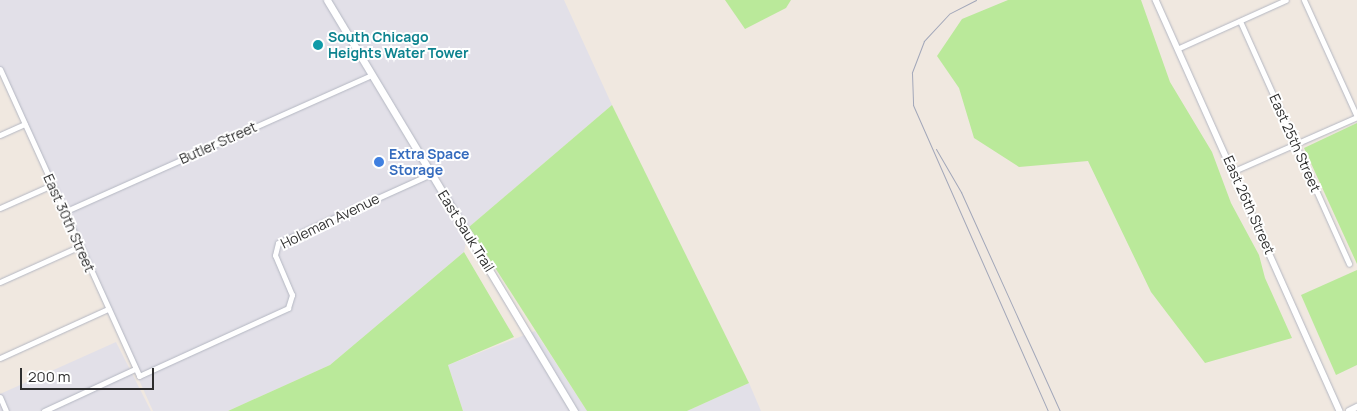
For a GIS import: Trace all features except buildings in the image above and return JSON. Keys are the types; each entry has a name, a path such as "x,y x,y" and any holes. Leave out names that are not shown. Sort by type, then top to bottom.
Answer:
{"main road":[{"name":"East Sauk Trail","path":"327,0 574,411"}],"street":[{"name":"East 26th Street","path":"1156,0 1340,411"},
{"path":"1179,48 1286,0"},
{"path":"1234,171 1357,117 1304,0"},
{"name":"East 25th Street","path":"1240,21 1349,264"},
{"name":"East 30th Street","path":"0,69 138,376"},
{"name":"Butler Street","path":"64,212 371,75"},
{"path":"0,135 25,124"},
{"name":"Holeman Avenue","path":"138,376 288,308 292,295 275,255 278,243 431,174"},
{"path":"0,208 52,185"},
{"path":"0,282 80,246"},
{"path":"0,358 108,309"},
{"path":"44,411 136,370"},
{"path":"0,397 6,411"},
{"path":"1348,411 1357,407"}],"shaded area":[{"path":"0,0 564,0 612,105 469,227 464,252 330,365 228,411 153,411 0,70"},
{"path":"535,331 587,411 463,411 448,365"},
{"path":"116,342 151,411 0,411 0,394"},
{"path":"749,383 761,411 687,411"}],"green space":[{"path":"725,0 791,0 786,8 745,29"},
{"path":"1008,0 1141,0 1170,82 1212,152 1231,203 1259,255 1265,278 1292,338 1205,363 1151,292 1088,161 1019,167 974,138 959,88 937,56 962,19"},
{"path":"612,105 749,383 687,411 587,411 469,227"},
{"path":"1357,123 1357,264 1304,148"},
{"path":"464,252 514,337 448,365 463,411 228,411 330,365"},
{"path":"1357,270 1357,365 1336,375 1301,295"}],"railway":[{"path":"976,0 949,14 924,41 912,73 913,105 1048,411"},
{"path":"936,149 961,192 1060,411"}],"place":[{"name":"South Chicago Heights Water Tower","path":"318,45"},
{"name":"Extra Space Storage","path":"379,162"}]}
